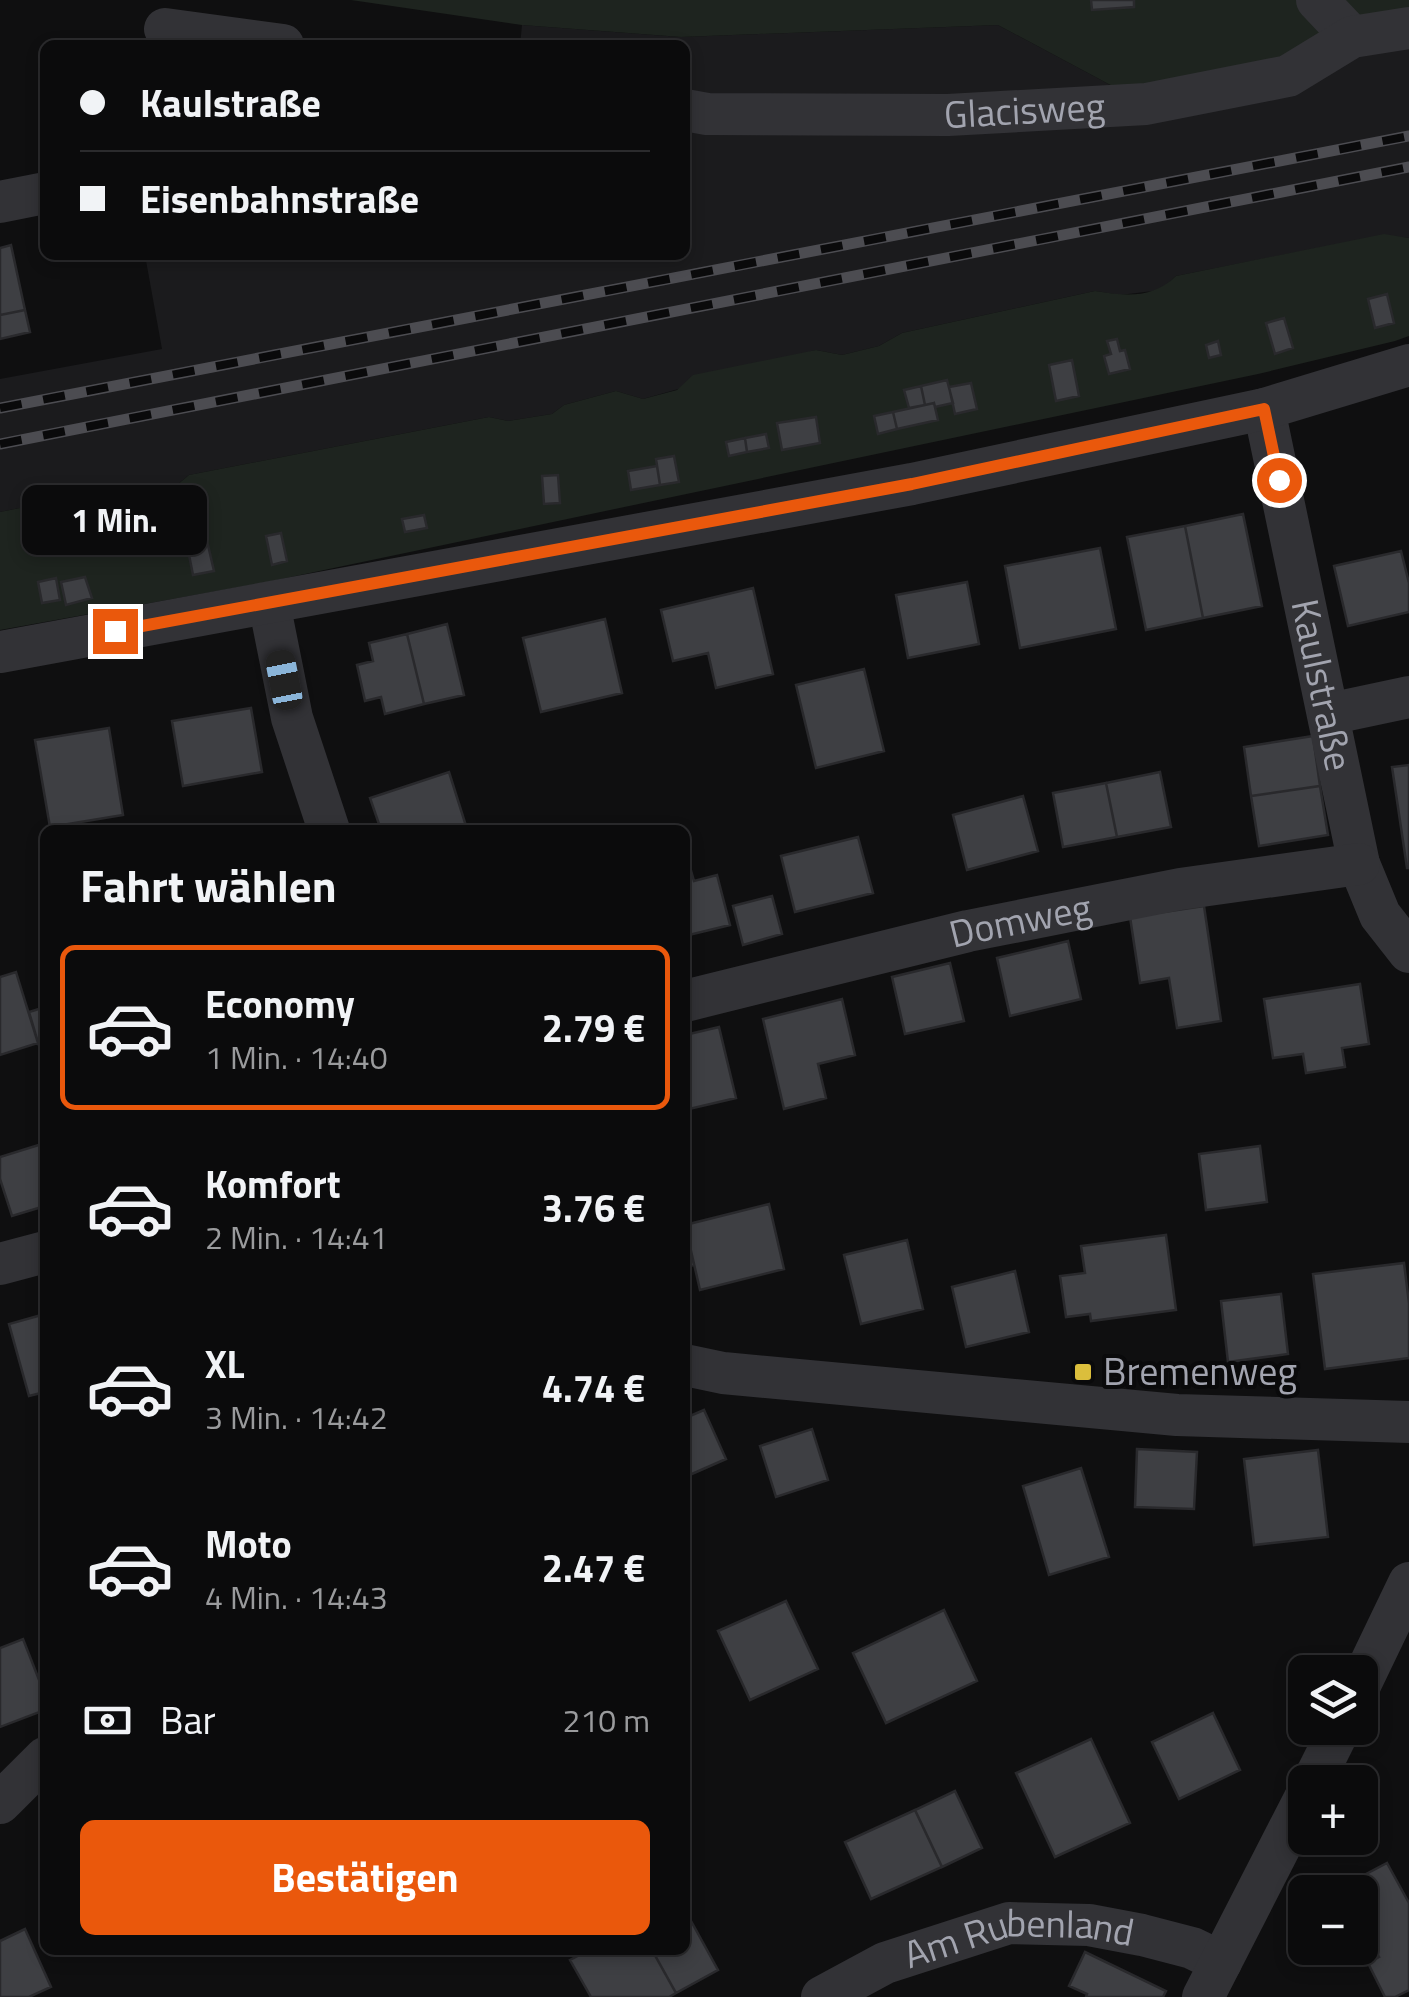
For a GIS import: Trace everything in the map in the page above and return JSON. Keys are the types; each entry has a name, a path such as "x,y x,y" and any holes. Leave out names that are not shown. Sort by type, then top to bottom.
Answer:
{"street":[{"path":"1317,0 1352,37 1409,28"},
{"path":"166,25 253,40"},
{"name":"Glacisweg","path":"690,111 948,115 1146,104 1288,76 1352,37"},
{"path":"0,202 40,194"},
{"path":"0,652 912,484 1264,409 1409,365"},
{"name":"Kaulstraße","path":"1264,409 1359,864 1380,915 1409,952"},
{"path":"269,603 292,718 327,825"},
{"path":"1328,714 1409,697"},
{"name":"Domweg","path":"690,1000 968,931 1180,889 1359,864"},
{"path":"0,1264 40,1253"},
{"path":"690,1366 723,1373 1176,1415 1409,1422"},
{"path":"1375,1655 1409,1584"},
{"path":"0,1803 40,1763"},
{"path":"1212,1980 1288,1831"},
{"name":"Am Rubenland","path":"822,1997 885,1963 1009,1923 1089,1925 1192,1948 1212,1980"}],"shaded area":[{"path":"351,0 1409,0 1409,28 1146,104 998,25 681,37 522,25"},
{"path":"522,25 681,37 998,25 1146,104 1409,28 1409,238 1384,235 1176,276 1161,290 1120,295 1095,291 902,333 879,346 842,355 816,350 643,399 616,391 564,405 552,414 508,421 489,417 189,475 171,490 71,511 45,503 0,512 0,379 162,349 146,260 690,260 690,40 520,40"},
{"path":"1384,234 1409,238 1409,336 1395,341 1258,374 267,582 0,630 0,512 45,503 71,511 171,490 189,475 489,417 508,421 552,414 564,405 616,391 643,399 677,390 693,375 816,350 842,355 879,346 902,333 1095,291 1128,295 1148,292 1176,276"}],"building":[{"path":"1091,0 1134,0 1134,7 1092,10"},
{"path":"11,245 25,310 0,315 0,248"},
{"path":"1387,294 1394,323 1375,328 1368,299"},
{"path":"25,310 30,332 0,339 0,315"},
{"path":"1284,318 1293,348 1275,354 1266,323"},
{"path":"1117,339 1130,369 1109,374 1104,356 1111,354 1107,341"},
{"path":"1218,341 1221,355 1209,358 1206,345"},
{"path":"1072,360 1079,396 1056,401 1049,365"},
{"path":"947,380 953,403 925,405 921,386"},
{"path":"971,383 977,409 955,414 949,387"},
{"path":"921,386 925,405 909,408 904,390"},
{"path":"934,403 938,420 897,429 893,412"},
{"path":"893,412 897,429 878,434 874,416"},
{"path":"816,417 820,443 782,450 777,423"},
{"path":"766,434 769,448 747,452 745,438"},
{"path":"745,438 747,452 729,456 726,442"},
{"path":"674,456 679,482 660,485 656,459"},
{"path":"657,466 660,485 631,490 628,471"},
{"path":"558,475 560,503 544,504 542,476"},
{"path":"1243,514 1262,606 1203,618 1185,526"},
{"path":"424,515 427,528 405,532 402,519"},
{"path":"1185,526 1203,618 1146,630 1127,537"},
{"path":"281,533 287,561 272,565 266,536"},
{"path":"208,545 214,571 193,575 188,550"},
{"path":"1100,548 1116,629 1020,648 1005,566"},
{"path":"1401,551 1409,583 1409,612 1348,626 1334,566"},
{"path":"85,577 92,598 66,605 61,582"},
{"path":"56,578 60,600 42,603 38,582"},
{"path":"967,582 979,644 908,658 896,595"},
{"path":"753,588 773,674 716,688 708,653 673,661 661,610"},
{"path":"605,619 622,693 541,712 523,638"},
{"path":"447,624 464,695 424,704 407,634"},
{"path":"407,634 424,704 385,714 381,697 365,701 357,665 373,661 369,643"},
{"path":"864,669 884,751 816,768 796,685"},
{"path":"251,708 262,772 183,786 172,721"},
{"path":"109,728 123,815 50,825 35,740"},
{"path":"1313,736 1320,786 1251,796 1244,747"},
{"path":"1409,765 1409,868 1407,868 1392,767"},
{"path":"449,772 466,825 379,825 370,798"},
{"path":"1160,772 1171,827 1117,837 1106,783"},
{"path":"1106,783 1117,837 1063,847 1053,793"},
{"path":"1320,786 1328,835 1259,846 1251,796"},
{"path":"1023,796 1038,851 967,870 953,815"},
{"path":"858,837 873,893 795,912 781,856"},
{"path":"690,867 694,881 717,875 730,925 690,935"},
{"path":"772,896 782,934 743,945 733,906"},
{"path":"1204,906 1221,1021 1177,1028 1169,978 1140,983 1130,917"},
{"path":"1068,941 1081,999 1010,1016 997,958"},
{"path":"950,963 964,1021 905,1034 892,977"},
{"path":"16,972 38,1043 0,1055 0,977"},
{"path":"1360,984 1369,1044 1342,1048 1345,1067 1306,1073 1303,1054 1273,1058 1264,999"},
{"path":"842,999 855,1055 818,1064 826,1098 784,1109 763,1019"},
{"path":"40,1009 40,1049 29,1012"},
{"path":"719,1027 736,1098 690,1109 690,1034"},
{"path":"40,1145 40,1208 12,1216 0,1179 0,1157"},
{"path":"1260,1146 1267,1202 1206,1210 1199,1154"},
{"path":"769,1204 784,1269 700,1290 690,1247 690,1224"},
{"path":"1166,1235 1176,1310 1091,1321 1090,1314 1066,1317 1060,1276 1085,1273 1081,1246"},
{"path":"907,1240 923,1309 861,1324 844,1255"},
{"path":"1404,1263 1409,1358 1325,1369 1313,1274"},
{"path":"1015,1271 1029,1332 966,1347 952,1287"},
{"path":"1281,1294 1288,1354 1228,1362 1221,1301"},
{"path":"40,1315 40,1393 29,1396 9,1324"},
{"path":"704,1410 726,1459 690,1475 690,1416"},
{"path":"812,1429 828,1480 776,1497 760,1446"},
{"path":"1137,1449 1197,1452 1194,1509 1135,1507"},
{"path":"1318,1450 1328,1537 1254,1545 1244,1459"},
{"path":"1081,1468 1109,1557 1049,1575 1023,1486"},
{"path":"786,1601 818,1669 750,1700 718,1631"},
{"path":"944,1610 977,1681 886,1723 853,1653"},
{"path":"23,1639 40,1682 40,1712 0,1727 0,1648"},
{"path":"1213,1713 1240,1770 1179,1799 1152,1742"},
{"path":"1091,1739 1130,1823 1055,1857 1016,1773"},
{"path":"955,1791 982,1848 942,1867 915,1810"},
{"path":"915,1810 942,1867 871,1899 845,1842"},
{"path":"1387,1863 1409,1903 1409,1990 1395,1997 1385,1997 1369,1965 1378,1965 1379,1957 1378,1875 1364,1875"},
{"path":"690,1919 718,1970 676,1993 655,1955 690,1955"},
{"path":"25,1929 51,1987 29,1997 0,1997 0,1941"},
{"path":"1085,1952 1166,1991 1163,1997 1086,1997 1087,1994 1069,1986"},
{"path":"580,1955 655,1955 676,1993 669,1997 591,1997 570,1960"}],"railway":[{"path":"0,408 1409,136"},
{"path":"0,444 1409,167"}],"place":[{"name":"Bremenweg","path":"1083,1372"}],"route":[{"path":"115,631 912,484 1264,409 1279,480"}]}
